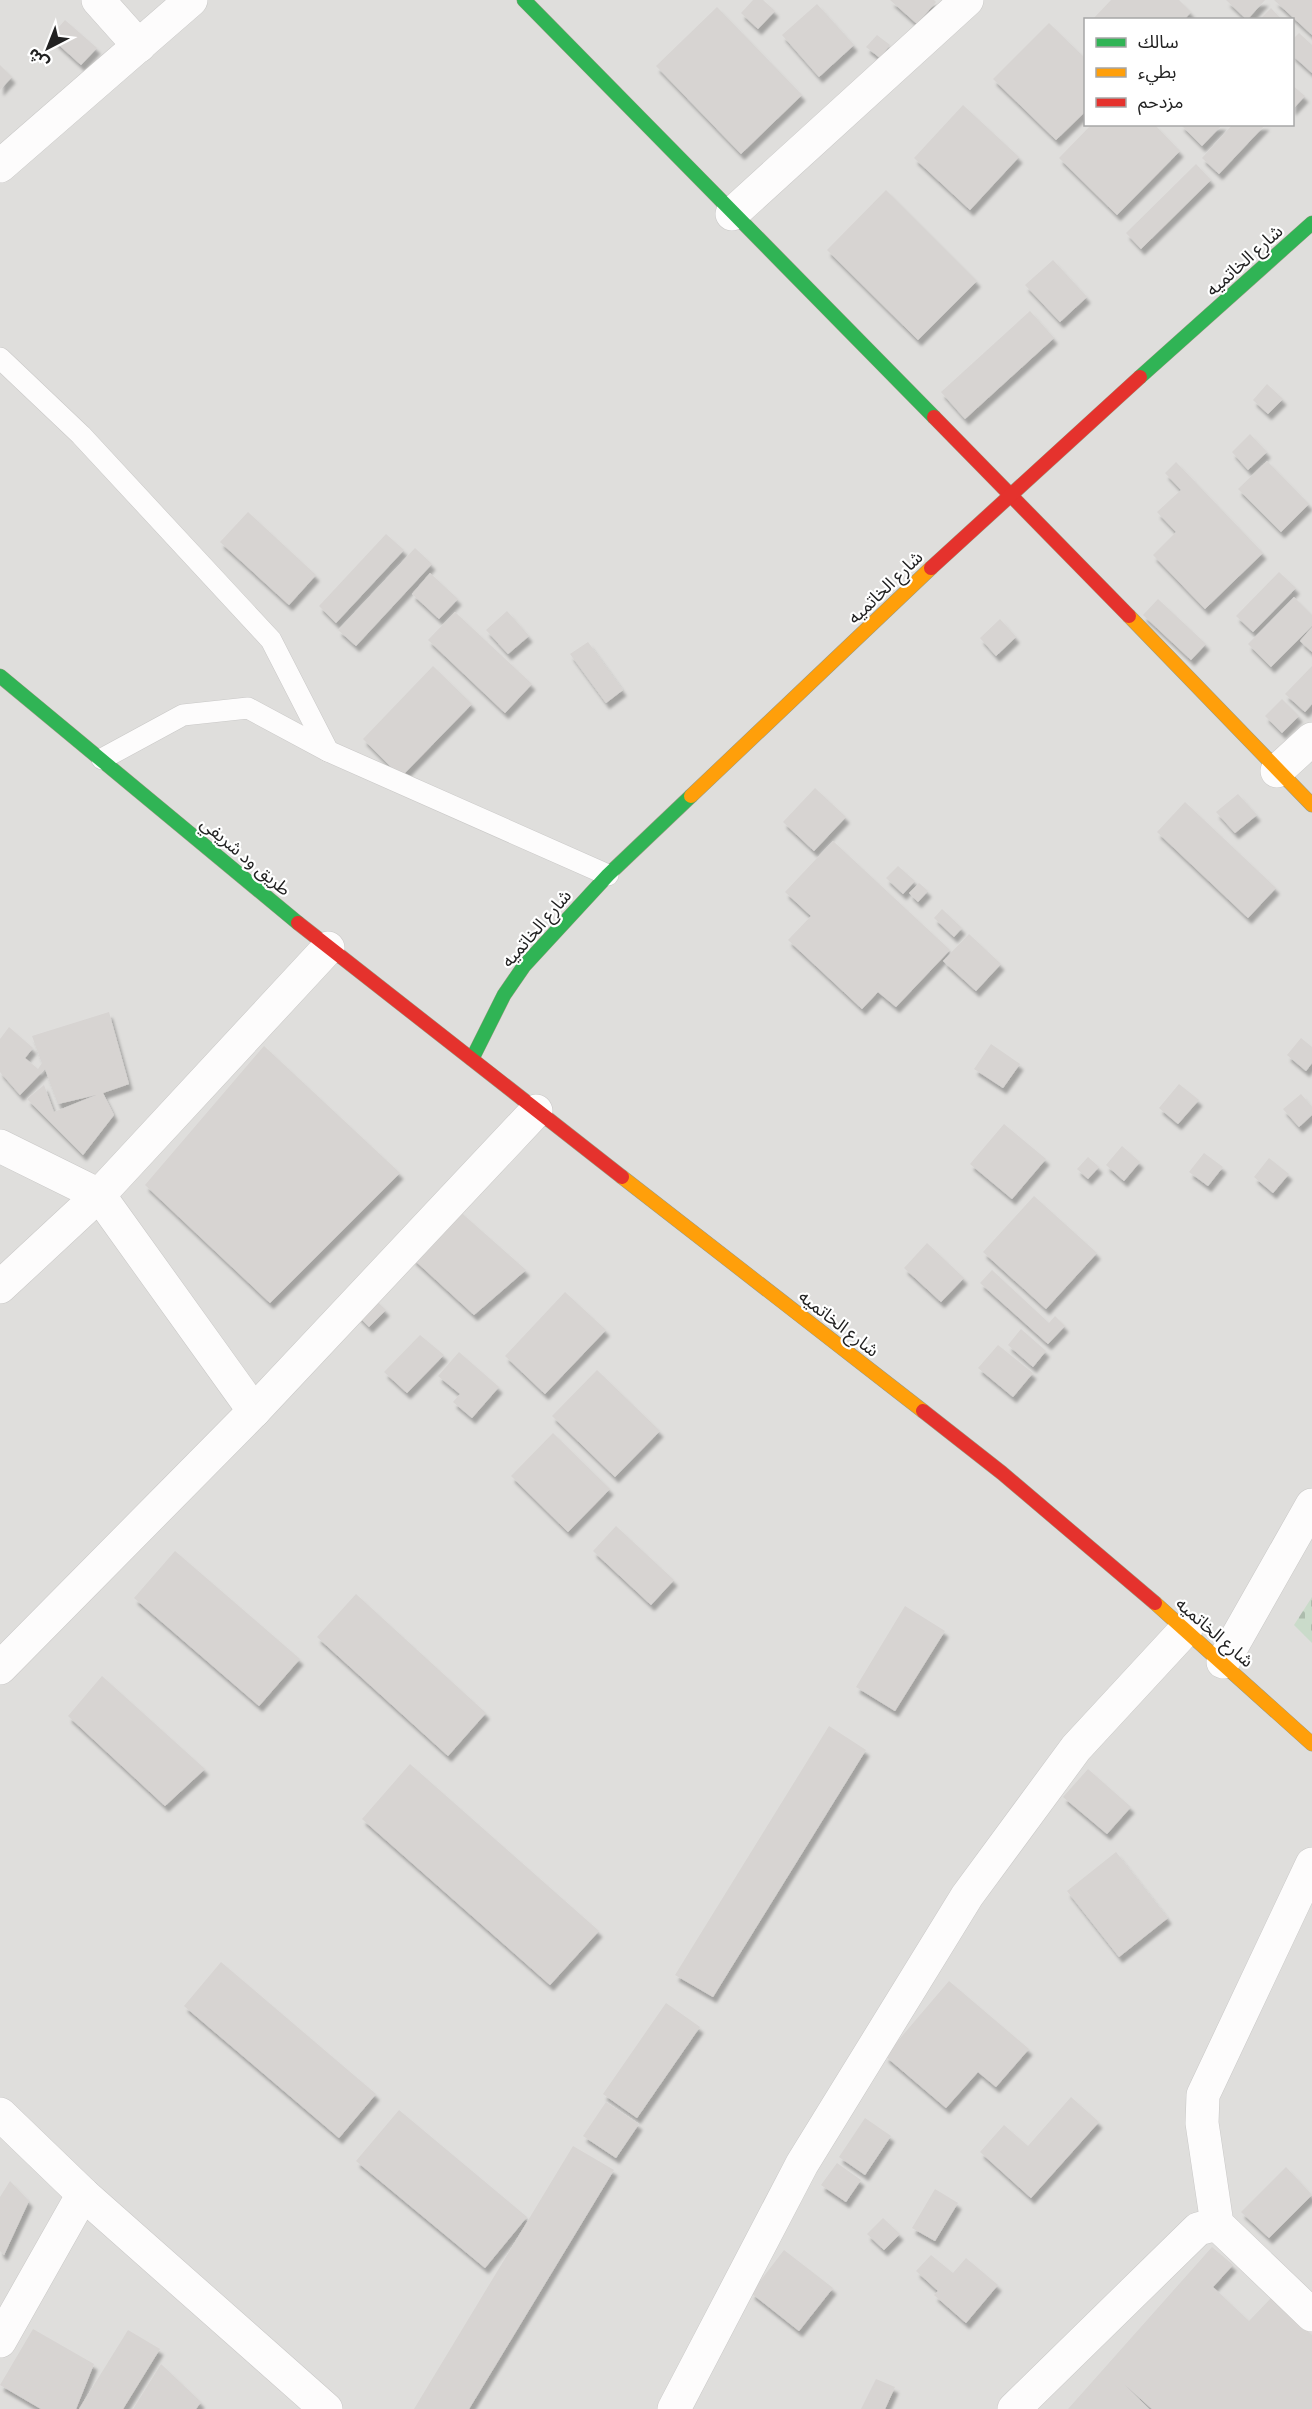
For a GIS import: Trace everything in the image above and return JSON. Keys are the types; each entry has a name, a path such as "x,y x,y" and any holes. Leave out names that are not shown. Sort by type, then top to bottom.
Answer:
{"street":[{"path":"98,0 139,46"},
{"path":"0,166 191,0"},
{"path":"732,214 967,0"},
{"path":"530,2 732,214 1010,493 1312,805"},
{"name":"شارع الخاتميه","path":"1312,223 1010,493 608,875 524,966 504,995 472,1059 1002,1473 1186,1629 1312,1744"},
{"name":"طريق ود شريفي","path":"0,676 257,891 472,1059"},
{"path":"1277,771 1312,739"},
{"path":"0,1287 99,1195 328,948"},
{"path":"0,1668 254,1411 536,1111"},
{"path":"0,1146 99,1195 254,1411"},
{"path":"1223,1662 1312,1505"},
{"path":"674,2409 802,2164 967,1896 1076,1748 1186,1629"},
{"path":"1312,1864 1203,2095 1202,2123 1217,2223 1312,2315"},
{"path":"0,2114 83,2194 320,2407"},
{"path":"0,2342 83,2194"},
{"path":"1014,2409 1198,2229 1217,2223"}],"lane":[{"path":"0,358 81,435 271,640 328,752"},
{"path":"102,759 183,716 248,708 328,752 608,875"}],"shaded area":[{"path":"0,0 1312,0 1312,2409 0,2409"}],"green space":[{"path":"1312,1597 1312,1643 1294,1625"}],"building":[{"path":"753,0 763,0 775,11 758,29 741,13"},
{"path":"890,0 934,0 936,2 917,24"},
{"path":"1111,0 1179,0 1191,12 1186,18 1094,18"},
{"path":"1226,0 1265,0 1249,18 1245,18"},
{"path":"1274,0 1312,0 1312,35"},
{"path":"817,4 854,45 819,77 782,35"},
{"path":"717,7 802,95 741,154 656,66"},
{"path":"1271,8 1280,18 1261,18"},
{"path":"65,20 97,48 81,65 50,37"},
{"path":"1049,23 1084,57 1084,113 1056,140 993,79"},
{"path":"1299,33 1312,45 1312,73 1294,57 1294,38"},
{"path":"877,35 890,45 880,58 866,47"},
{"path":"0,65 12,77 0,90"},
{"path":"1294,87 1305,96 1294,108"},
{"path":"963,105 1019,157 970,210 914,158"},
{"path":"1090,126 1156,126 1180,151 1117,215 1059,158"},
{"path":"1182,126 1221,126 1202,146"},
{"path":"1231,126 1264,126 1219,174 1202,158"},
{"path":"1196,164 1211,180 1141,249 1126,233"},
{"path":"886,190 977,281 918,340 827,250"},
{"path":"1053,260 1087,297 1060,322 1025,285"},
{"path":"1030,311 1054,338 965,419 941,392"},
{"path":"1267,384 1283,399 1268,414 1253,400"},
{"path":"1250,434 1267,452 1248,470 1232,452"},
{"path":"1267,461 1309,504 1281,532 1238,489"},
{"path":"1176,462 1263,553 1205,609 1153,555 1176,532 1157,512 1181,490 1165,473"},
{"path":"248,512 316,575 289,605 220,542"},
{"path":"386,534 404,550 336,623 319,606"},
{"path":"415,548 432,564 356,646 338,630"},
{"path":"1279,572 1296,588 1253,632 1236,616"},
{"path":"430,573 458,599 439,619 412,594"},
{"path":"1294,597 1312,615 1312,626 1271,667 1248,644"},
{"path":"1158,599 1206,644 1191,660 1143,615"},
{"path":"507,611 529,636 508,654 486,630"},
{"path":"455,612 532,684 505,713 428,640"},
{"path":"1000,619 1016,637 996,656 980,638"},
{"path":"1312,627 1312,652 1300,641"},
{"path":"588,642 623,690 606,703 570,654"},
{"path":"433,666 472,704 401,777 363,739"},
{"path":"1312,666 1312,704 1305,712 1285,694"},
{"path":"1282,699 1299,716 1282,733 1265,716"},
{"path":"815,788 846,817 814,851 783,822"},
{"path":"1238,794 1257,815 1235,833 1216,812"},
{"path":"1185,802 1276,888 1248,918 1157,832"},
{"path":"833,841 950,950 896,1007 878,992 862,1009 788,940 811,916 785,892"},
{"path":"898,866 915,881 903,894 886,878"},
{"path":"919,883 928,891 918,902 909,893"},
{"path":"942,909 962,928 954,937 934,918"},
{"path":"969,934 1001,964 976,991 943,961"},
{"path":"109,1012 129,1084 103,1093 114,1115 83,1155 27,1099 44,1085 54,1112 96,1095 58,1104 45,1069 20,1095 0,1072 0,1039 9,1027 33,1048 25,1058 38,1069 42,1063 32,1036"},
{"path":"1301,1038 1312,1047 1312,1063 1306,1071 1287,1055"},
{"path":"991,1044 1020,1064 1003,1088 974,1069"},
{"path":"264,1046 400,1173 270,1303 145,1185"},
{"path":"1179,1084 1199,1100 1178,1124 1159,1108"},
{"path":"1301,1094 1312,1107 1312,1115 1299,1127 1283,1109"},
{"path":"1004,1124 1046,1159 1012,1199 970,1164"},
{"path":"1122,1146 1140,1162 1124,1181 1106,1165"},
{"path":"1204,1153 1223,1167 1208,1186 1189,1172"},
{"path":"1088,1157 1099,1167 1088,1179 1077,1169"},
{"path":"1269,1158 1289,1174 1273,1193 1254,1177"},
{"path":"1034,1196 1097,1253 1046,1309 983,1252"},
{"path":"457,1209 526,1270 474,1315 412,1258"},
{"path":"927,1243 964,1278 941,1302 904,1268"},
{"path":"992,1270 1049,1323 1055,1316 1065,1326 1048,1344 980,1283"},
{"path":"565,1292 606,1330 545,1394 505,1356"},
{"path":"370,1295 386,1310 369,1327 354,1312"},
{"path":"1021,1329 1046,1351 1033,1367 1008,1345"},
{"path":"420,1335 444,1355 407,1393 384,1372"},
{"path":"998,1345 1033,1373 1013,1397 978,1368"},
{"path":"459,1352 499,1387 472,1418 453,1402 460,1394 438,1376"},
{"path":"597,1370 660,1431 615,1477 552,1416"},
{"path":"553,1433 610,1489 568,1532 511,1476"},
{"path":"616,1526 674,1580 651,1605 593,1551"},
{"path":"175,1551 300,1659 259,1706 134,1598"},
{"path":"356,1594 486,1713 448,1756 317,1637"},
{"path":"905,1606 945,1631 895,1711 856,1687"},
{"path":"102,1676 205,1769 165,1806 68,1716"},
{"path":"829,1726 866,1750 713,1997 675,1975"},
{"path":"410,1764 599,1931 550,1985 362,1819"},
{"path":"1088,1769 1131,1807 1107,1834 1063,1797"},
{"path":"1116,1852 1168,1918 1119,1957 1067,1891"},
{"path":"221,1962 376,2094 339,2138 184,2006"},
{"path":"949,1981 1029,2049 996,2087 978,2072 946,2108 885,2056"},
{"path":"666,2003 700,2027 637,2118 603,2094"},
{"path":"1071,2097 1099,2122 1031,2198 980,2152 1004,2125 1028,2146"},
{"path":"606,2102 639,2124 616,2158 583,2136"},
{"path":"399,2110 527,2217 485,2268 356,2161"},
{"path":"865,2118 891,2136 865,2175 839,2157"},
{"path":"573,2146 614,2170 469,2409 414,2409"},
{"path":"837,2163 861,2180 846,2202 821,2185"},
{"path":"1286,2167 1312,2195 1269,2238 1241,2212"},
{"path":"10,2181 29,2201 4,2255 0,2251 0,2197"},
{"path":"935,2189 958,2203 935,2241 912,2228"},
{"path":"883,2218 900,2234 884,2250 867,2234"},
{"path":"1212,2247 1233,2265 1213,2287 1249,2321 1272,2297 1312,2335 1312,2409 1152,2409 1125,2385 1149,2409 1068,2409"},
{"path":"784,2250 833,2288 799,2331 751,2293"},
{"path":"931,2255 953,2273 966,2258 998,2285 966,2323 934,2295 938,2291 916,2271"},
{"path":"33,2329 94,2364 76,2409 41,2409 0,2385"},
{"path":"128,2330 160,2349 123,2409 79,2409"},
{"path":"161,2364 201,2402 196,2409 133,2409"},
{"path":"876,2379 895,2387 885,2409 861,2409"}],"traffic: fast":[{"path":"524,0 934,417"},
{"path":"1140,377 1312,223"},
{"path":"0,676 298,923"},
{"path":"472,1059 504,995 524,966 608,875 691,796"}],"traffic: slow":[{"path":"691,796 931,568"},
{"path":"1129,616 1312,805"},
{"path":"622,1177 923,1411"},
{"path":"1155,1603 1312,1744"}],"traffic: jam":[{"path":"931,568 1140,377"},
{"path":"934,417 1129,616"},
{"path":"298,923 622,1177"},
{"path":"923,1411 1002,1473 1155,1603"}]}
